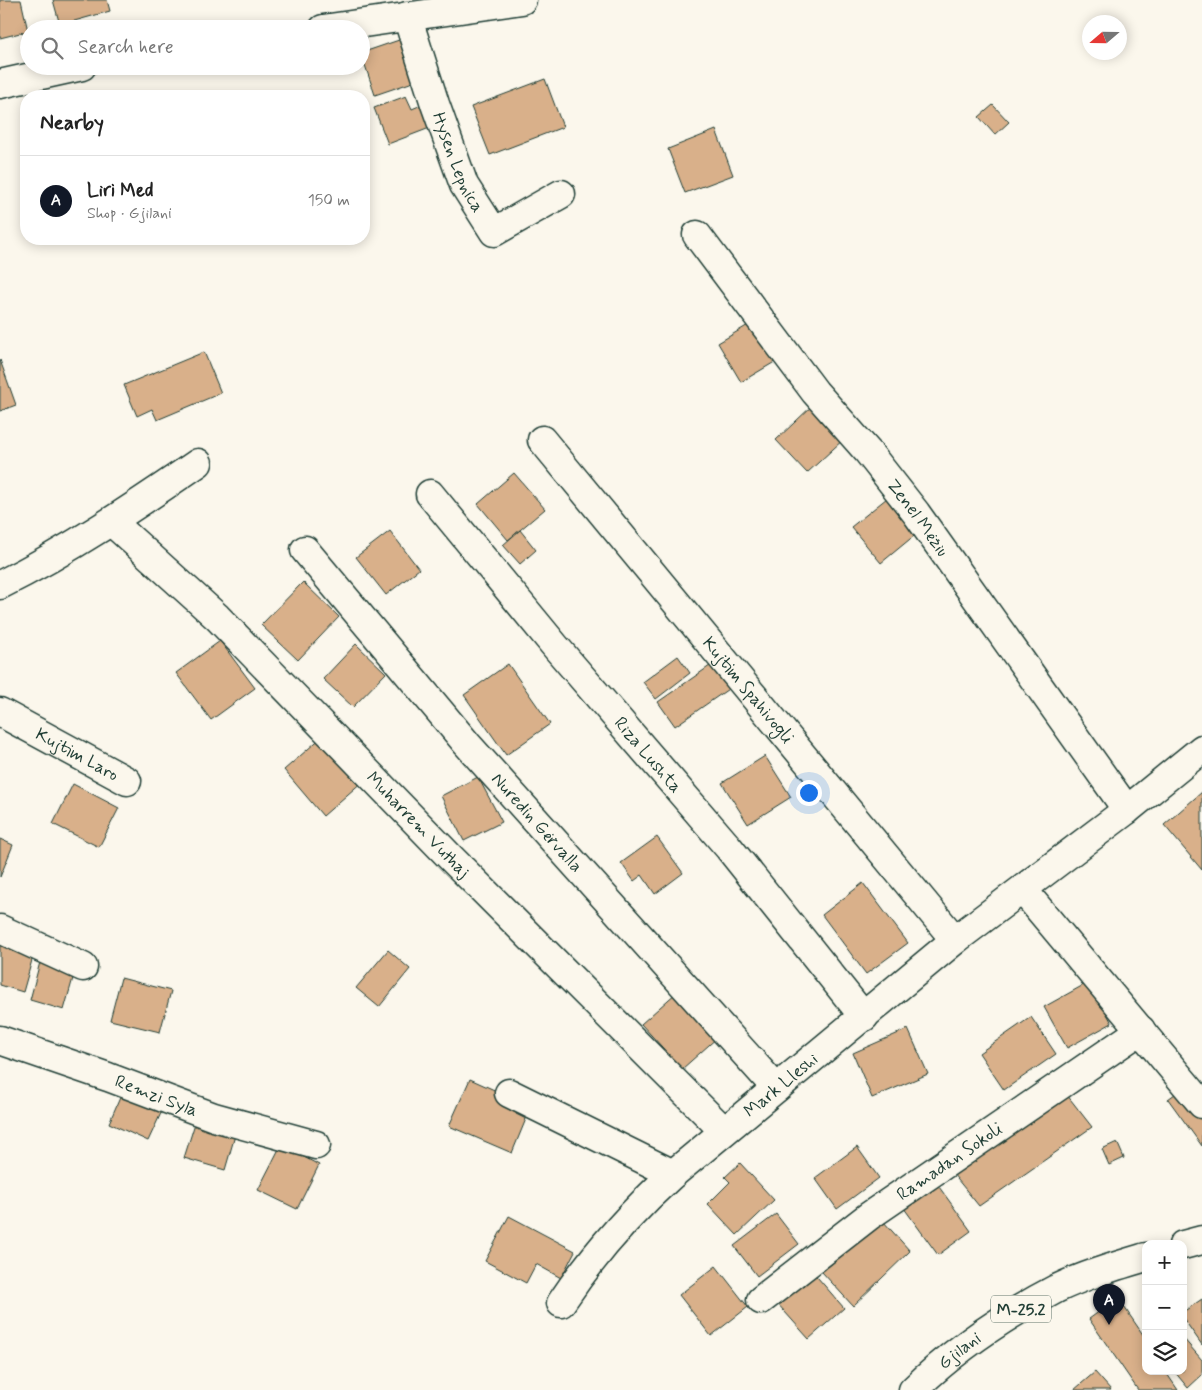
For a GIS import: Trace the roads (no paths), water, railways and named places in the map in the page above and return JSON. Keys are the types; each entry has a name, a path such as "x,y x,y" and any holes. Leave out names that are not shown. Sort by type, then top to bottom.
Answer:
{"street":[{"path":"370,22 522,0"},
{"name":"Hysen Lepnica","path":"407,16 435,104 464,185 494,232 560,194"},
{"path":"0,84 41,75"},
{"name":"Zenel Mëziu","path":"697,235 815,392 868,452 916,513 1127,810"},
{"name":"Kujtim Spahivogli","path":"542,440 956,940"},
{"path":"0,586 35,568 116,519 198,462"},
{"name":"Riza Lushta","path":"430,494 555,646 729,848 864,1017"},
{"name":"Muharrem Vuthaj","path":"116,519 218,617 452,859 724,1131"},
{"name":"Nuredin Gërvalla","path":"305,550 473,751 776,1088"},
{"name":"Kujtim Laro","path":"0,712 127,781"},
{"path":"1202,749 1127,810 1023,890 1202,1104"},
{"name":"Mark Lleshi","path":"561,1303 584,1268 609,1238 673,1174 956,940 1023,890"},
{"path":"0,929 83,967"},
{"name":"Ramadan Sokoli","path":"761,1300 869,1216 1141,1030"},
{"name":"Remzi Syla","path":"0,1040 214,1116 316,1145"},
{"path":"509,1093 673,1174"},
{"path":"1187,1244 1202,1240"},
{"name":"Gjilani","path":"913,1390 970,1341 1011,1314 1058,1289 1102,1271 1142,1258"}],"place":[{"name":"Liri Med","path":"1109,1325"}]}
